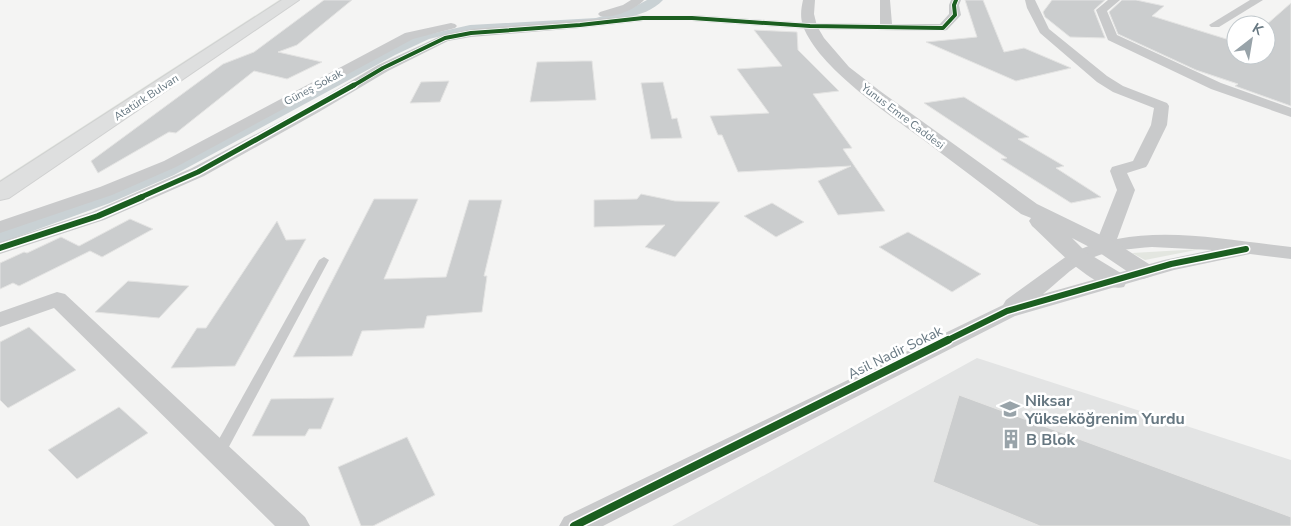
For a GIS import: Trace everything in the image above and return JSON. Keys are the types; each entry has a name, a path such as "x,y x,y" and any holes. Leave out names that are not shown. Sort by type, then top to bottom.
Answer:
{"main road":[{"name":"Atatürk Bulvarı","path":"0,172 272,0"},
{"name":"Atatürk Bulvarı","path":"0,193 292,0"}],"street":[{"path":"809,0 807,14 810,26"},
{"path":"885,0 886,25"},
{"path":"0,248 98,216 198,172 314,109 383,68 445,38 471,33 580,26 643,18 692,18 810,26 886,25 943,28 955,15 954,5 956,0"},
{"path":"1030,0 1044,31 1102,79 1118,89 1162,106 1159,125 1140,164 1118,171 1126,190 1105,246"},
{"path":"1115,0 1101,10 1112,37 1216,86 1291,112"},
{"path":"1215,26 1258,0"},
{"name":"Güneş Sokak","path":"0,227 106,192 170,164 417,33 475,23 601,15 620,10 631,1"},
{"name":"Yunus Emre Caddesi","path":"810,26 830,55 874,95 1029,209 1078,257 1115,281"},
{"name":"Yunus Emre Caddesi","path":"1029,209 1105,246 1143,272"},
{"name":"Asil Nadir Sokak","path":"574,526 1007,311 1078,257 1105,246 1144,242 1174,242 1291,253"},
{"name":"Asil Nadir Sokak","path":"1007,311 1143,272 1246,249"},
{"path":"0,320 57,299 295,526"}],"lane":[{"path":"218,453 324,260"}],"shaded area":[{"path":"279,0 282,0 0,183 0,180"},
{"path":"647,0 663,0 646,12 626,18 467,30 429,39 395,55 174,175 110,203 0,243 0,231 106,194 412,38 470,25 596,18 634,7"},
{"path":"1201,249 1145,260 1132,253"},
{"name":"Niksar Yükseköğrenim Yurdu","path":"977,358 1291,460 1291,526 672,526"}],"building":[{"path":"324,0 352,0 297,45 278,52 322,62 287,79 254,71 176,133 169,132 98,173 91,161 223,64 254,52"},
{"path":"965,0 983,0 1004,52 1024,48 1071,68 1016,81 926,42 977,37"},
{"path":"1052,0 1105,0 1094,10 1105,38 1070,37 1045,17 1043,12"},
{"path":"1122,0 1136,0 1164,6 1152,16 1226,39 1226,65 1276,65 1276,16 1291,3 1291,106 1235,86 1238,84 1196,70 1118,34 1109,12"},
{"path":"754,30 797,32 798,50 839,91 813,94 852,148 843,149 885,211 838,215 818,181 851,166 738,172 722,135 718,135 710,116 769,113 737,69 782,66"},
{"path":"592,61 596,100 530,102 537,62"},
{"path":"449,81 440,102 410,103 421,82"},
{"path":"663,82 672,119 677,118 682,138 651,139 641,83"},
{"path":"964,97 1029,137 1018,139 1064,166 1056,168 1101,197 1071,203 1001,159 1007,158 924,103"},
{"path":"641,194 675,201 720,202 675,257 645,247 665,225 594,227 594,200 637,199"},
{"path":"374,199 418,199 384,279 446,277 469,200 502,200 484,276 487,276 482,312 427,316 424,328 362,331 352,356 293,357"},
{"path":"772,203 804,222 776,237 744,216"},
{"path":"130,219 153,229 102,257 90,251 19,286 13,283 0,289 0,263 61,237 79,246"},
{"path":"277,221 286,240 306,239 235,366 171,368 197,328 206,328"},
{"path":"908,232 981,274 952,292 879,247"},
{"path":"128,281 189,286 159,318 95,312"},
{"path":"29,327 76,370 8,408 0,400 0,342"},
{"name":"B Blok","path":"959,395 1291,517 1291,526 1040,526 933,482"},
{"path":"334,398 321,429 309,429 305,436 252,436 271,399"},
{"path":"119,407 148,433 77,479 48,450"},
{"path":"407,437 435,495 373,526 361,526 338,467"}],"cycle path":[{"path":"0,248 98,216 198,172 314,109 383,68 445,38 471,33 580,25 643,18 692,18 810,26 943,28 955,15 954,5 956,0"},
{"path":"574,526 1007,311 1171,264 1246,249"}],"place":[{"name":"Niksar Yükseköğrenim Yurdu","path":"1010,409"},
{"name":"B Blok","path":"1011,439"}]}
